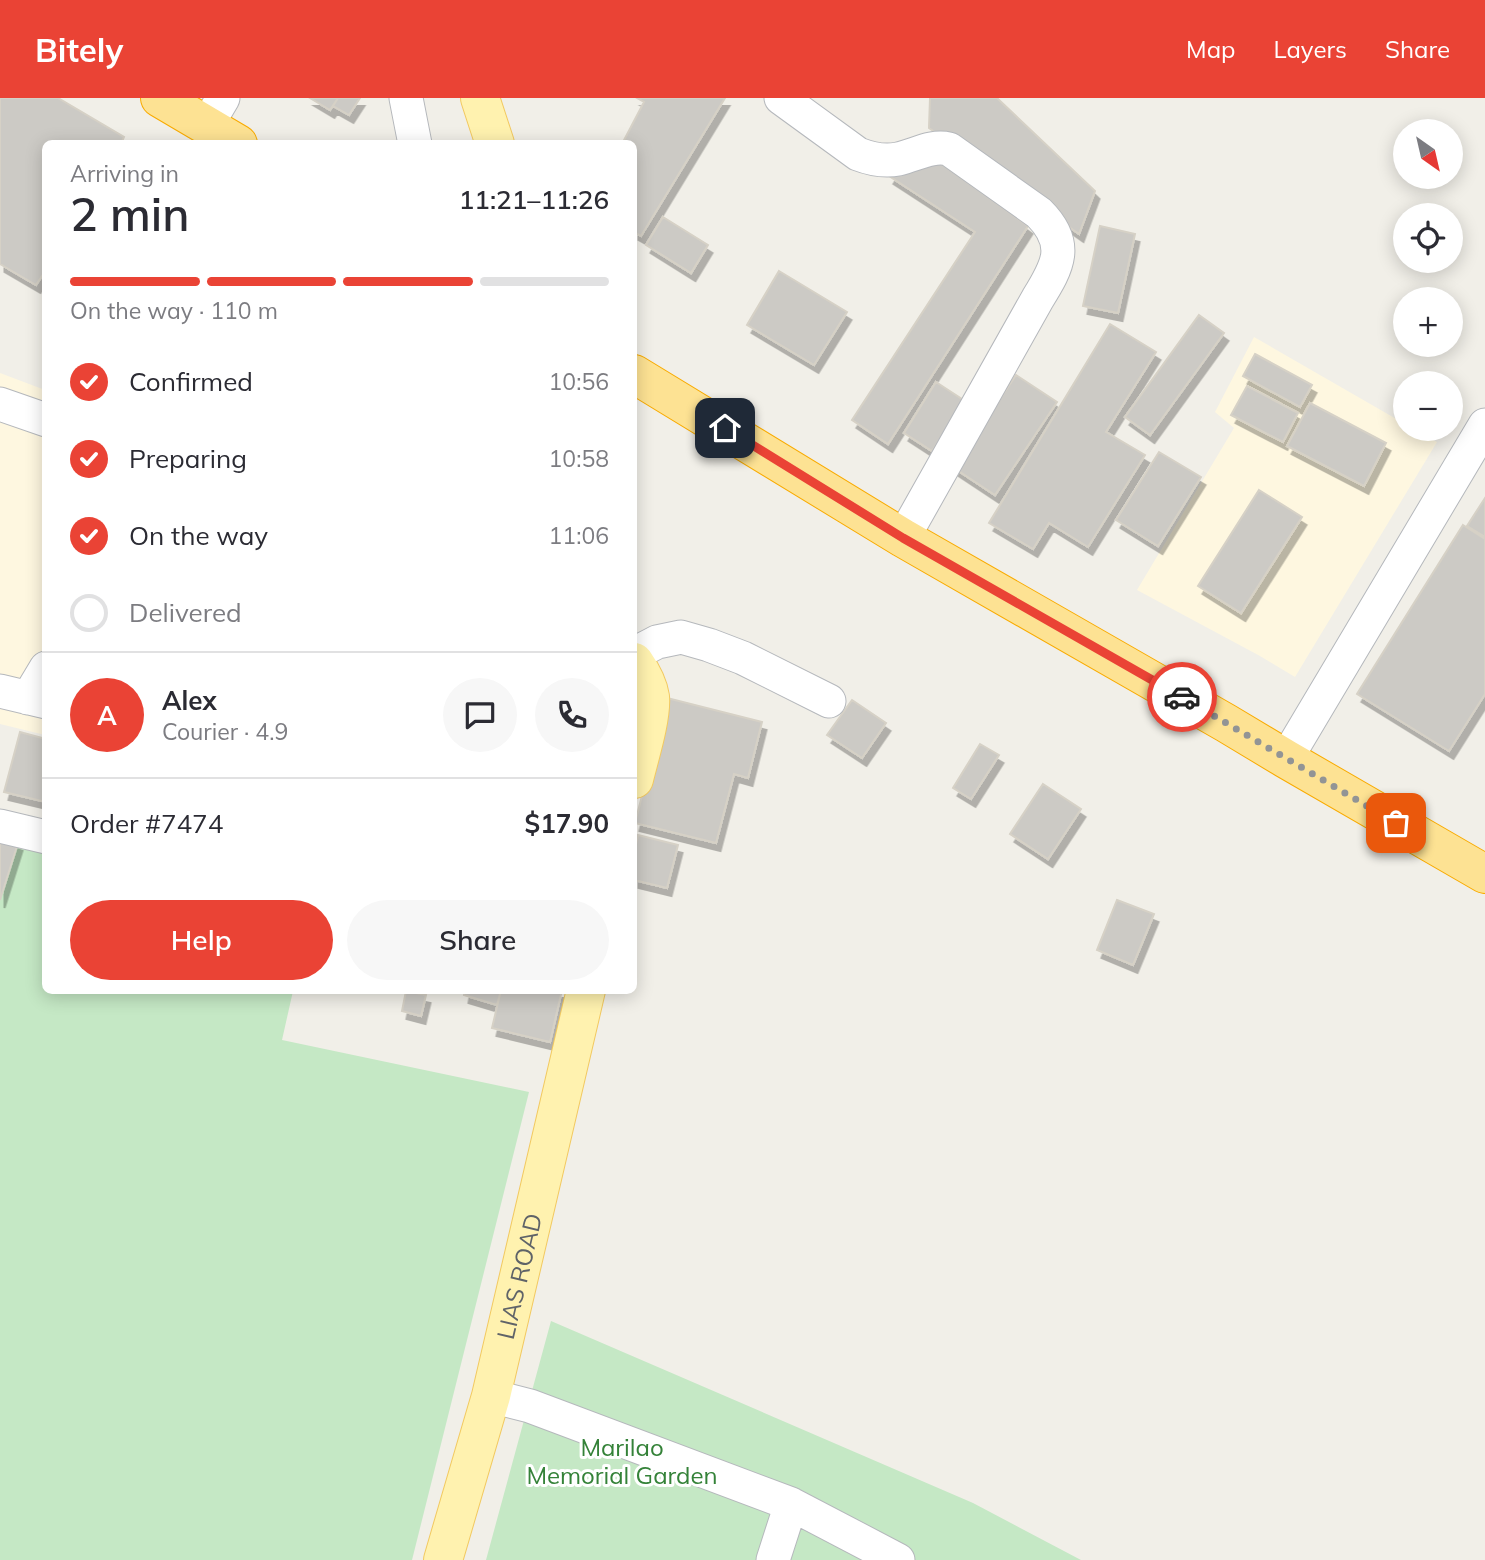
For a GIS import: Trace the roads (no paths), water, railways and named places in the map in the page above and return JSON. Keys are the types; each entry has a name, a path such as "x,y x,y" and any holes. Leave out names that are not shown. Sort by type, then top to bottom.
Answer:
{"highway":[{"path":"160,98 222,122"},
{"path":"637,376 903,538 1485,874"}],"main road":[{"path":"480,98 494,140"},
{"path":"637,667 648,687 650,698 650,711 637,766"},
{"name":"LIAS ROAD","path":"443,1560 491,1396 585,994"}],"street":[{"path":"406,98 414,140"},
{"path":"781,98 858,154 871,159 897,160 928,149 949,149 1039,213 1051,224 1059,244 1058,260 1052,275 903,538"},
{"path":"0,404 42,419"},
{"path":"1286,759 1480,446"},
{"path":"637,652 657,642 681,637 743,658 829,701"},
{"path":"24,697 42,673"},
{"path":"0,826 42,836"},
{"path":"491,1396 530,1406 791,1504 898,1560"},
{"path":"773,1560 791,1504"}],"park label":[{"name":"Marilao Memorial Garden","path":"622,1461"}]}
